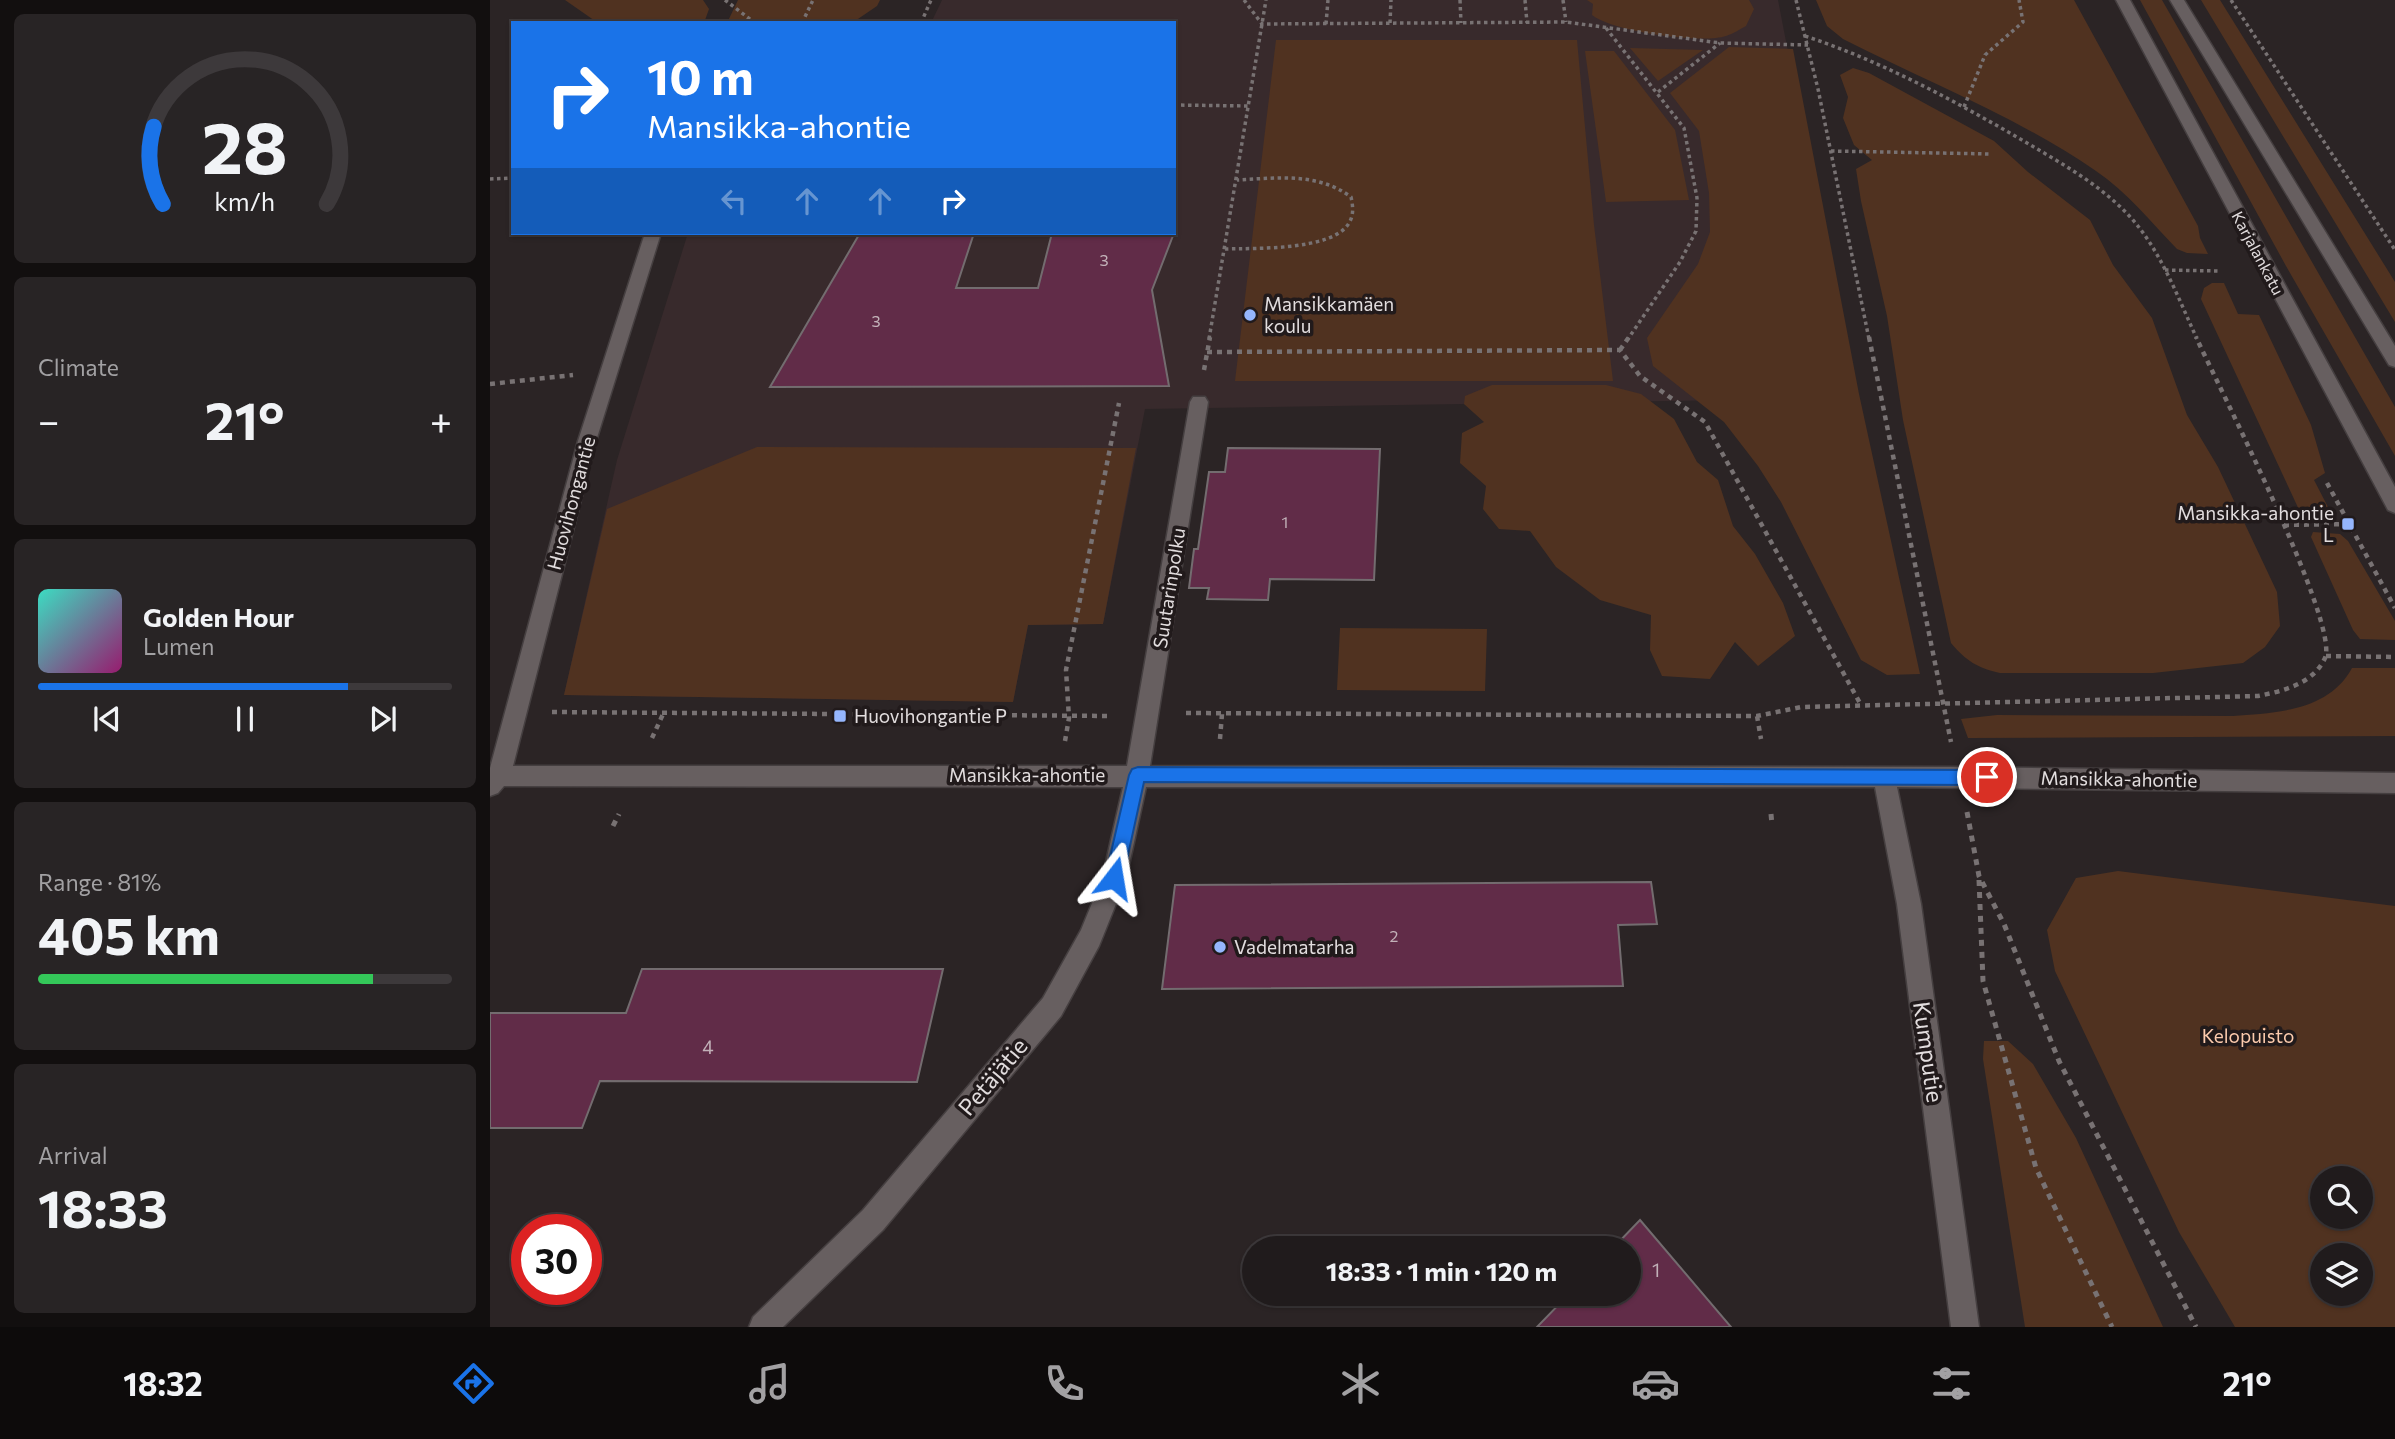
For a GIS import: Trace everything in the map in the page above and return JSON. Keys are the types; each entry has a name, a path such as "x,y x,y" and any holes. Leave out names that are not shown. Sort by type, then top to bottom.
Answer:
{"street":[{"name":"Karjalankatu","path":"2123,0 2395,505"},
{"path":"2178,0 2395,360"},
{"name":"Huovihongantie","path":"494,781 587,441 652,235"},
{"name":"Suutarinpolku","path":"1138,775 1199,402"},
{"name":"Mansikka-ahontie","path":"494,781 1138,775 2395,783"},
{"name":"Petäjätie","path":"762,1327 873,1220 1052,1007 1073,972 1114,878 1138,775"},
{"name":"Kumputie","path":"1884,778 1909,904 1965,1327"}],"path":[{"path":"725,0 752,21"},
{"path":"803,21 813,0"},
{"path":"922,21 931,0"},
{"path":"1244,0 1262,24"},
{"path":"1199,402 1266,0"},
{"path":"1326,24 1328,0"},
{"path":"1390,23 1391,0"},
{"path":"1460,0 1461,23"},
{"path":"1525,0 1527,23"},
{"path":"1563,0 1566,22"},
{"path":"1796,0 1831,151 1951,743"},
{"path":"1964,107 1985,55 2023,22 2019,0"},
{"path":"2231,0 2395,250"},
{"path":"1262,24 1566,22 1720,43 1808,45"},
{"path":"1606,28 1684,128 1697,198 1696,231 1680,262 1620,350"},
{"path":"1175,713 1757,716 1801,707 1944,706 2258,696 2287,690 2312,676 2326,656 2325,629 2306,574 2165,270 2141,230 2106,193 2048,155 1964,107 1869,61 1805,36"},
{"path":"1658,92 1720,43"},
{"path":"1176,105 1250,106"},
{"path":"1831,151 1991,154"},
{"path":"490,179 511,178"},
{"path":"1225,249 1311,243 1336,235 1346,228 1352,219 1351,197 1342,188 1328,183 1290,179 1237,180"},
{"path":"2165,270 2220,271"},
{"path":"1208,352 1620,350"},
{"path":"1620,350 1640,376 1705,422 1861,705"},
{"path":"490,384 575,374"},
{"path":"1065,744 1069,718 1066,670 1119,403"},
{"path":"2327,483 2395,608"},
{"path":"2284,525 2348,524"},
{"path":"2326,656 2395,657"},
{"path":"553,712 1069,718 1120,716"},
{"path":"1218,749 1222,714"},
{"path":"1757,716 1762,744"},
{"path":"1969,821 1979,876 1983,981 2036,1168 2112,1327"},
{"path":"1979,876 2004,924 2059,1061 2196,1327"}],"shaded area":[{"name":"Mansikkamäen koulu","path":"942,0 1778,0 1855,398 1145,409 1103,624 1028,625 1013,702 564,695 617,460 687,235 1176,235 1176,21 932,21"}],"green space":[{"path":"565,0 703,0 709,9 705,21 595,21"},
{"path":"738,0 880,0 877,6 855,21 728,21"},
{"path":"1587,0 1749,0 1754,9 1746,26 1726,36 1679,37 1618,27 1603,21 1592,15 1593,4"},
{"path":"1816,0 2074,0 2198,226 2200,238 2208,254 2187,253 2177,249 2118,188 2066,152 2004,117 1843,39 1827,26"},
{"path":"2140,0 2162,0 2395,407 2395,456 2286,266"},
{"path":"2201,0 2220,0 2395,282 2395,322"},
{"path":"1276,40 1577,40 1594,225 1613,381 1235,381"},
{"path":"1729,47 1793,49 1859,394 1920,674 1887,675 1861,660 1781,502 1758,466 1724,422 1653,366 1647,338 1698,264 1710,232 1709,193 1699,131 1670,93"},
{"path":"1630,48 1703,50 1658,81"},
{"path":"1585,51 1614,51 1675,130 1689,200 1606,202"},
{"path":"1853,68 1869,73 1994,141 2028,172 2090,220 2113,265 2152,318 2187,415 2218,467 2277,592 2280,626 2265,647 2243,663 2153,673 2000,673 1973,663 1951,643 1903,420 1887,316 1861,201 1856,169 1872,160 1854,145 1843,118 1848,97 1840,75"},
{"path":"2212,283 2224,283 2238,314 2259,315 2311,425 2325,473 2314,480 2329,509 2327,515 2308,518 2301,514 2201,299 2204,288"},
{"path":"1492,385 1606,385 1641,394 1674,419 1697,462 1718,480 1733,526 1755,554 1783,603 1795,636 1758,666 1735,642 1710,679 1662,676 1650,650 1651,615 1600,600 1556,567 1530,531 1499,529 1483,509 1486,486 1460,463 1462,433 1484,422 1464,404 1465,396"},
{"path":"757,447 1136,448 1103,624 1028,625 1013,702 564,695 607,509"},
{"path":"2313,532 2340,534 2348,541 2395,621 2395,640 2360,639 2353,630 2311,537"},
{"path":"1340,628 1487,629 1485,691 1337,690"},
{"path":"2352,668 2395,668 2395,736 1968,738 1961,719 1997,715 2233,716 2283,711 2316,701 2330,693"},
{"name":"Kelopuisto","path":"2118,871 2395,906 2395,1327 2235,1327 2179,1232 2055,971 2047,930 2076,878"},
{"path":"1984,1041 2008,1041 2033,1064 2076,1138 2163,1327 2025,1327 1983,1059"}],"building":[{"path":"859,235 973,235 956,288 1038,288 1051,235 1173,235 1152,290 1169,386 770,387"},
{"path":"1228,448 1380,449 1374,580 1270,579 1268,600 1207,599 1209,588 1189,588 1194,549 1198,549 1209,472 1225,472"},
{"path":"1651,882 1657,924 1618,925 1623,986 1162,989 1175,885"},
{"path":"642,969 943,969 917,1082 600,1081 582,1128 490,1128 490,1013 626,1013"},
{"path":"1640,1220 1731,1327 1537,1327 1557,1306 1641,1306 1641,1236 1625,1236"}],"place":[{"name":"Mansikkamäen koulu","path":"1250,315"},
{"name":"Mansikka-ahontie L","path":"2348,524"},
{"name":"Huovihongantie P","path":"840,716"},
{"name":"Vadelmatarha","path":"1220,947"}],"route":[{"path":"1114,878 1138,775 1987,777"}]}
